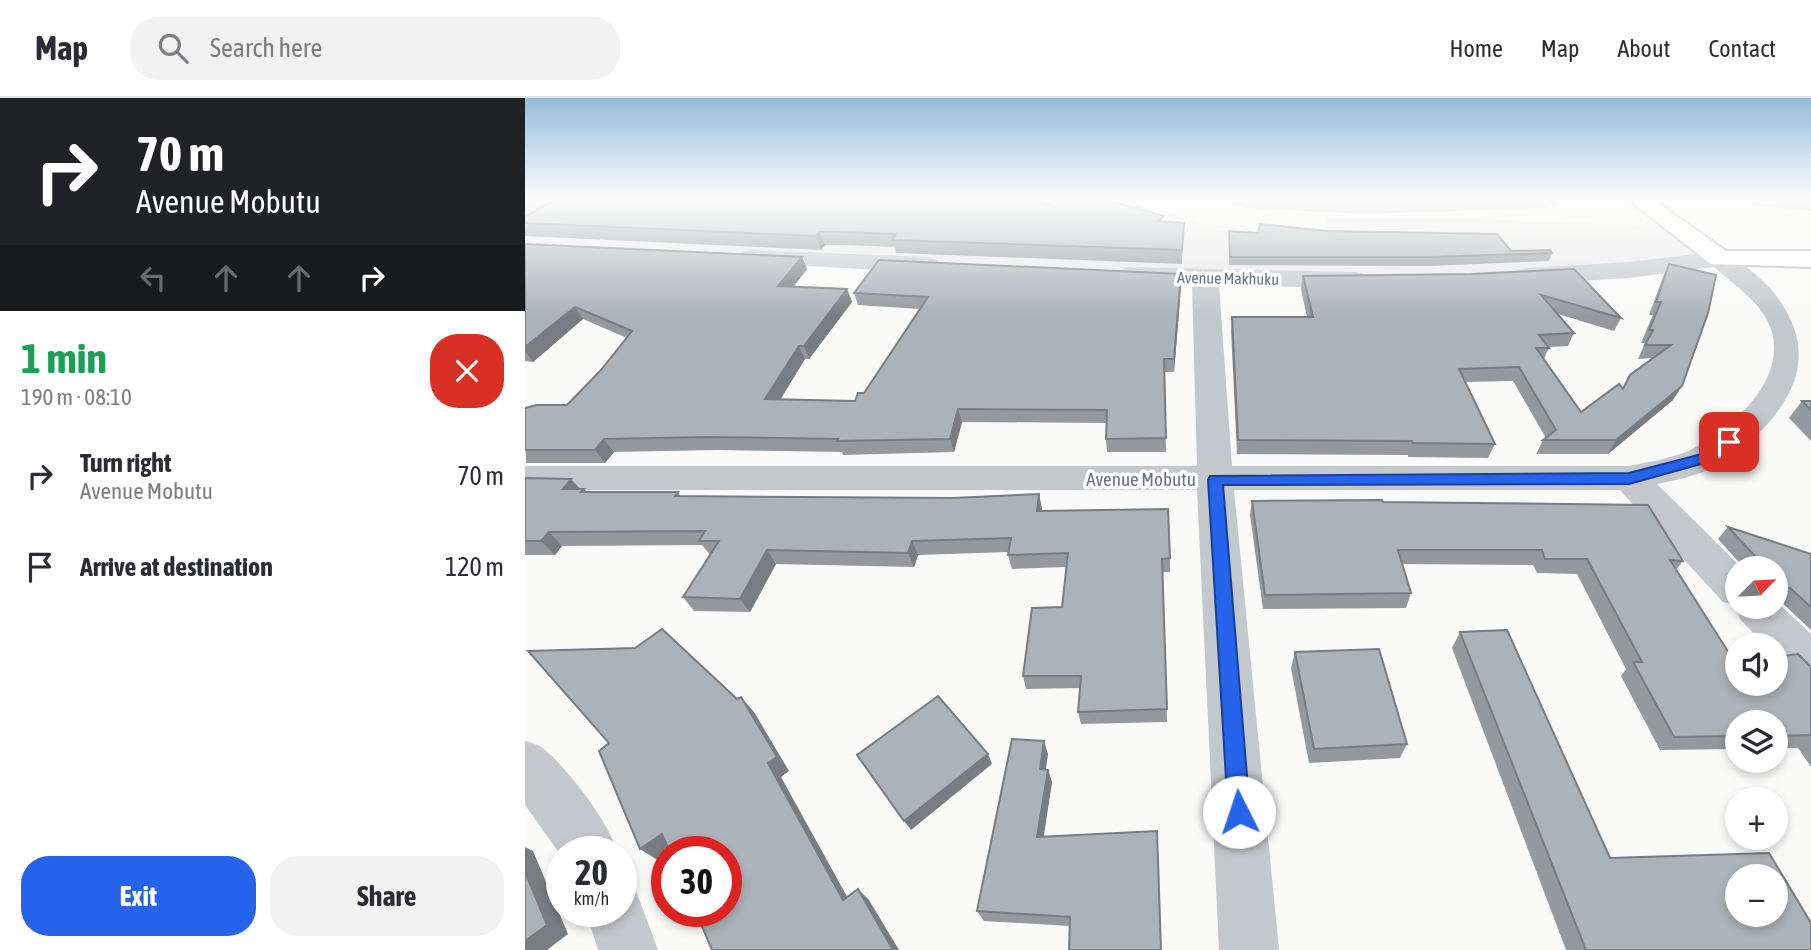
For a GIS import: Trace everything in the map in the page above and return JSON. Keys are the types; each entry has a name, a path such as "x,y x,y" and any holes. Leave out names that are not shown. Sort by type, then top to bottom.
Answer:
{"main road":[{"path":"1691,238 1720,259 1811,258"}],"street":[{"path":"733,256 955,267"},
{"path":"1498,277 1629,270 1720,259"},
{"name":"Avenue Mobutu","path":"525,478 1629,478 1703,458 1729,442 1783,381 1788,359 1799,337 1765,300 1720,259"},
{"name":"Avenue Makhuku","path":"1108,274 1374,280"},
{"path":"1205,278 1215,480 1249,950"},
{"path":"1629,478 1725,577"},
{"path":"1768,620 1811,664"},
{"path":"525,765 554,799 580,836"},
{"path":"620,927 628,950"}],"shaded area":[{"path":"525,238 1683,238 1715,262 1592,272 1376,278 1190,275 525,246"}],"building":[{"path":"893,238 1183,238 1182,250 892,240"},
{"path":"1229,238 1500,238 1511,251 1550,250 1552,253 1432,257 1230,257"},
{"path":"525,244 802,257 778,286 847,289 804,346 799,346 765,399 855,401 858,393 864,393 928,297 854,293 879,260 1181,274 1174,359 1164,359 1166,438 1106,439 1107,410 958,409 950,439 604,439 595,450 525,450 525,408 537,405 567,405 601,370 632,331 575,307 525,347"},
{"path":"1669,264 1716,275 1708,313 1682,386 1616,440 1543,440 1556,430 1519,367 1459,369 1495,444 1238,440 1232,317 1313,317 1303,276 1471,274 1574,269 1621,318 1541,295 1574,333 1539,335 1549,348 1536,348 1581,412 1619,384 1623,389 1630,375 1671,345 1645,345 1653,330 1649,330 1661,302 1656,302"},
{"path":"1802,401 1811,401 1811,410"},
{"path":"525,478 571,479 563,489 584,489 581,492 678,492 675,496 953,498 1039,494 1037,511 1168,509 1170,558 1162,559 1167,709 1078,712 1081,676 1023,676 1032,608 1062,607 1068,553 1008,555 1011,538 912,541 908,553 767,550 740,599 683,597 719,541 699,541 705,531 549,532 541,541 525,541"},
{"path":"1382,500 1648,505 1683,561 1670,560 1725,647 1725,696 1788,696 1788,655 1798,654 1811,667 1811,735 1788,736 1788,710 1725,710 1725,736 1674,737 1633,662 1642,662 1587,559 1545,559 1542,550 1398,550 1411,593 1265,595 1252,501"},
{"path":"1728,527 1811,554 1811,607 1789,588 1789,556 1755,556"},
{"path":"662,629 737,699 741,697 777,757 768,763 843,900 858,889 893,950 712,950 702,927 742,927 742,836 662,834 651,836 651,842 640,849 637,836 635,836 599,751 609,743 528,651 635,648"},
{"path":"1507,630 1610,858 1769,853 1776,864 1725,864 1725,927 1788,927 1788,885 1811,923 1811,950 1586,950 1460,632"},
{"path":"1379,649 1407,744 1314,749 1295,652"},
{"path":"938,696 988,754 904,821 857,755"},
{"path":"1012,739 1044,741 1040,769 1048,770 1037,837 1157,831 1161,950 1069,950 1070,917 977,911"},
{"path":"525,872 546,926 525,941"}],"route":[{"path":"1239,812 1215,480 1629,478 1663,471 1703,458 1729,442"}]}
